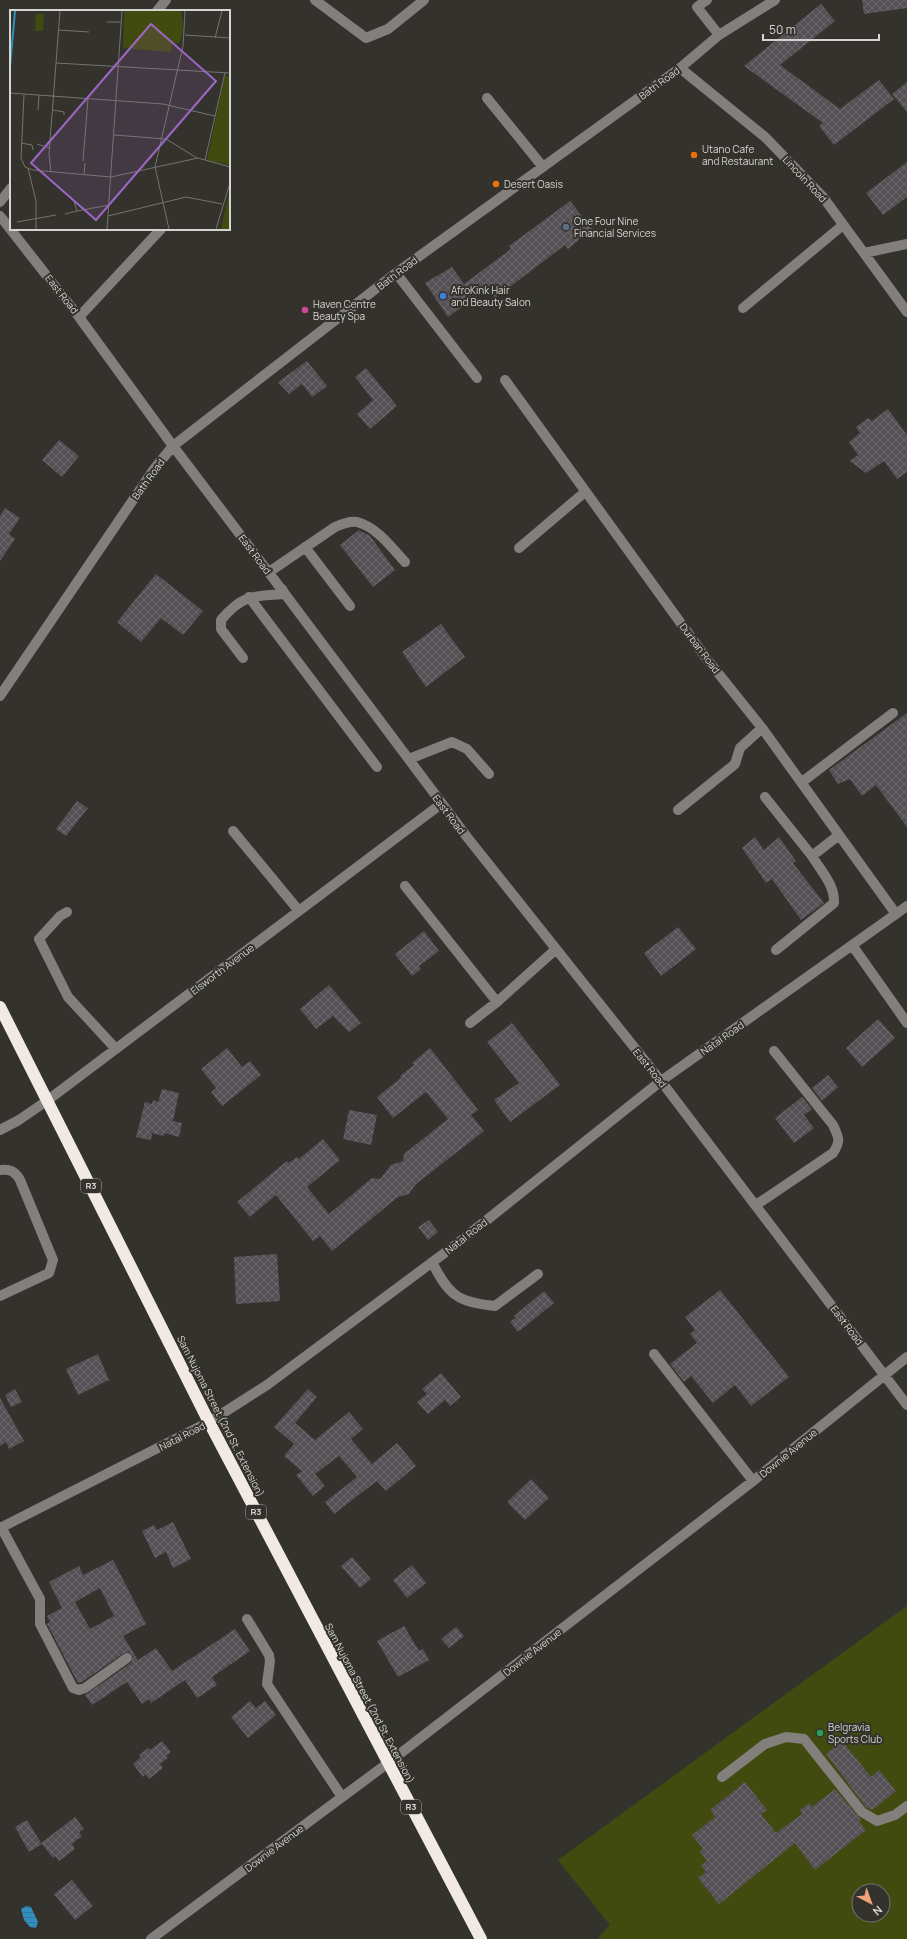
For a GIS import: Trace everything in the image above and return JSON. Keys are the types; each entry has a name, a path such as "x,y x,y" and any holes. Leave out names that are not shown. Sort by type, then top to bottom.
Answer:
{"highway":[{"name":"Sam Nujoma Street (2nd St. Extension)","path":"0,1008 48,1100 209,1422 481,1939"}],"street":[{"path":"159,10 166,0"},
{"path":"315,0 366,38 388,29 424,0"},
{"path":"707,0 694,4 719,35"},
{"name":"Bath Road","path":"0,696 154,469 172,446 396,273 680,68 719,35 775,0"},
{"name":"Lincoln Road","path":"680,68 765,137 823,197 907,312"},
{"path":"487,98 543,167"},
{"path":"0,202 10,189"},
{"name":"East Road","path":"0,216 10,229"},
{"path":"743,308 843,225"},
{"name":"East Road","path":"11,230 79,317 172,446 269,572 441,804 661,1081 885,1374 907,1405"},
{"path":"79,317 160,230"},
{"path":"864,253 907,244"},
{"path":"396,273 477,378"},
{"name":"Durban Road","path":"505,380 706,658 762,728 802,782 896,914"},
{"path":"172,446 285,594"},
{"path":"519,548 585,492"},
{"path":"269,572 335,527 346,523 357,522 376,532 405,562"},
{"path":"305,547 350,606"},
{"path":"243,658 222,629 221,620 233,606 249,597 285,594"},
{"path":"249,597 377,767"},
{"path":"802,782 893,713"},
{"path":"678,810 735,764 740,748 762,728"},
{"path":"409,759 452,742 466,749 489,774"},
{"path":"765,797 812,856 830,883 834,896 834,903 776,950"},
{"name":"Elsworth Avenue","path":"0,1130 19,1120 48,1100 441,804"},
{"path":"233,831 299,911"},
{"path":"812,856 839,836"},
{"path":"405,886 497,1002"},
{"name":"Natal Road","path":"1,1528 209,1422 267,1386 432,1262 661,1081 907,906"},
{"path":"67,912 60,916 39,938 68,997 116,1048"},
{"path":"852,945 907,1023"},
{"path":"470,1023 497,1002 556,950"},
{"path":"756,1205 833,1153 838,1146 839,1137 833,1125 774,1051"},
{"path":"0,1170 8,1169 15,1173 20,1180 53,1260 49,1273 0,1296"},
{"path":"432,1262 449,1292 474,1304 495,1306 538,1274"},
{"path":"654,1354 753,1481"},
{"name":"Downie Avenue","path":"151,1939 388,1763 753,1481 907,1357"},
{"path":"1,1528 40,1599 40,1624 73,1688 79,1690 85,1688 127,1658"},
{"path":"247,1620 269,1655 270,1661 266,1684 342,1798"},
{"path":"722,1777 765,1744 786,1737 804,1739 862,1812 878,1821 895,1815 907,1806"}],"green space":[{"name":"Belgravia Sports Club","path":"907,1606 907,1939 597,1939 610,1925 558,1860"}],"water":[{"path":"26,1906 31,1907 38,1922 36,1928 30,1927 24,1920 21,1909"}],"building":[{"path":"862,0 907,0 907,8 864,14"},
{"path":"821,4 835,21 780,65 840,109 879,80 894,99 834,145 819,126 823,123 744,66"},
{"path":"907,82 907,112 892,94"},
{"path":"907,162 907,197 883,215 866,193"},
{"path":"570,201 592,229 568,249 565,245 495,298 487,289 448,317 425,283 452,267 464,284 511,249 509,246"},
{"path":"307,361 327,386 312,397 302,384 289,394 278,382"},
{"path":"366,368 397,406 370,429 357,414 373,400 355,377"},
{"path":"888,409 907,435 907,472 897,479 884,461 866,473 850,461 858,455 849,442 860,433 856,427 868,418 872,421"},
{"path":"59,440 79,456 62,477 42,460"},
{"path":"5,508 20,518 9,534 15,539 0,561 0,516"},
{"path":"359,530 370,536 395,570 373,587 340,545"},
{"path":"156,574 203,611 183,635 161,618 141,642 117,622"},
{"path":"441,624 465,657 426,687 402,652"},
{"path":"907,713 907,827 876,785 862,796 850,779 838,784 829,770"},
{"path":"77,801 88,808 66,836 56,829"},
{"path":"755,837 764,850 779,837 796,861 793,863 824,903 801,920 772,879 766,883 742,848"},
{"path":"678,927 696,949 661,976 644,953"},
{"path":"424,931 439,951 419,966 421,969 412,976 395,954"},
{"path":"329,985 361,1023 349,1032 333,1016 316,1029 300,1009"},
{"path":"878,1019 895,1038 862,1067 846,1048"},
{"path":"512,1023 560,1085 510,1122 494,1100 519,1083 487,1042"},
{"path":"227,1048 242,1067 250,1061 261,1075 222,1106 211,1092 216,1088 201,1069"},
{"path":"430,1048 478,1110 471,1115 484,1131 416,1184 409,1194 398,1197 332,1251 320,1236 313,1241 276,1195 250,1217 237,1202 287,1161 289,1163 297,1157 299,1159 323,1139 340,1160 307,1187 329,1214 372,1178 380,1179 391,1165 403,1161 404,1154 448,1119 426,1092 393,1118 377,1097 401,1078 400,1076 414,1065 412,1063"},
{"path":"828,1075 838,1087 822,1101 812,1088"},
{"path":"162,1089 179,1093 173,1121 182,1123 179,1137 164,1133 164,1136 152,1133 151,1140 136,1137 145,1102 152,1104 153,1100 158,1102"},
{"path":"802,1097 812,1109 804,1115 814,1128 794,1143 775,1118"},
{"path":"349,1110 377,1115 371,1145 343,1139"},
{"path":"429,1220 438,1232 428,1240 418,1227"},
{"path":"277,1254 280,1301 236,1304 234,1257"},
{"path":"720,1290 789,1377 751,1406 735,1385 713,1403 691,1376 684,1382 670,1364 697,1343 690,1334 695,1330 685,1317"},
{"path":"544,1291 554,1303 518,1332 510,1322 516,1317 514,1316"},
{"path":"98,1354 109,1380 78,1395 66,1369"},
{"path":"441,1373 461,1397 450,1406 445,1400 428,1414 417,1402 427,1394 422,1389"},
{"path":"15,1389 22,1402 11,1407 5,1395"},
{"path":"308,1389 317,1397 295,1423 315,1440 349,1412 363,1429 351,1439 372,1464 397,1443 416,1466 386,1491 377,1481 334,1514 325,1502 357,1477 339,1456 315,1474 325,1486 313,1496 296,1475 302,1471 284,1456 294,1444 274,1427"},
{"path":"0,1398 24,1441 9,1449 6,1442 0,1446"},
{"path":"531,1479 549,1498 525,1520 507,1502"},
{"path":"173,1522 191,1559 173,1568 166,1552 155,1558 142,1531 154,1525 157,1530"},
{"path":"352,1557 371,1579 360,1588 341,1566"},
{"path":"113,1560 146,1624 123,1636 138,1660 156,1648 172,1671 235,1629 250,1651 212,1677 217,1685 197,1698 185,1680 151,1703 149,1699 142,1704 127,1682 92,1705 85,1695 131,1663 133,1657 129,1652 124,1653 82,1682 78,1683 47,1624 50,1622 47,1616 62,1608 49,1582 79,1566 83,1575","holes":["100,1588 114,1616 90,1629 75,1602"]},
{"path":"412,1565 426,1583 407,1598 393,1580"},
{"path":"404,1626 419,1651 423,1649 429,1660 398,1677 377,1641"},
{"path":"456,1627 464,1636 449,1648 441,1639"},
{"path":"250,1701 256,1708 265,1701 276,1715 248,1738 231,1717"},
{"path":"162,1741 171,1752 166,1756 168,1758 160,1764 163,1768 149,1779 145,1774 143,1777 133,1764 141,1757 139,1755 148,1748 150,1750"},
{"path":"842,1741 871,1777 879,1770 896,1791 872,1810 866,1807 826,1754"},
{"path":"745,1782 767,1810 761,1814 776,1833 802,1814 800,1810 809,1803 812,1807 835,1789 861,1819 859,1821 866,1830 815,1870 795,1843 719,1904 698,1878 706,1872 701,1866 707,1861 700,1852 703,1849 692,1835 715,1817 710,1810"},
{"path":"75,1817 84,1829 79,1832 82,1836 72,1844 75,1849 59,1861 55,1856 53,1858 42,1844 29,1852 15,1827 27,1820 41,1843"},
{"path":"72,1880 93,1906 75,1920 54,1894"}],"place":[{"name":"Utano Cafe and Restaurant","path":"694,155"},
{"name":"Desert Oasis","path":"496,184"},
{"name":"One Four Nine Financial Services","path":"566,227"},
{"name":"AfroKink Hair and Beauty Salon","path":"443,296"},
{"name":"Haven Centre Beauty Spa","path":"305,310"},
{"name":"Belgravia Sports Club","path":"820,1733"}]}
